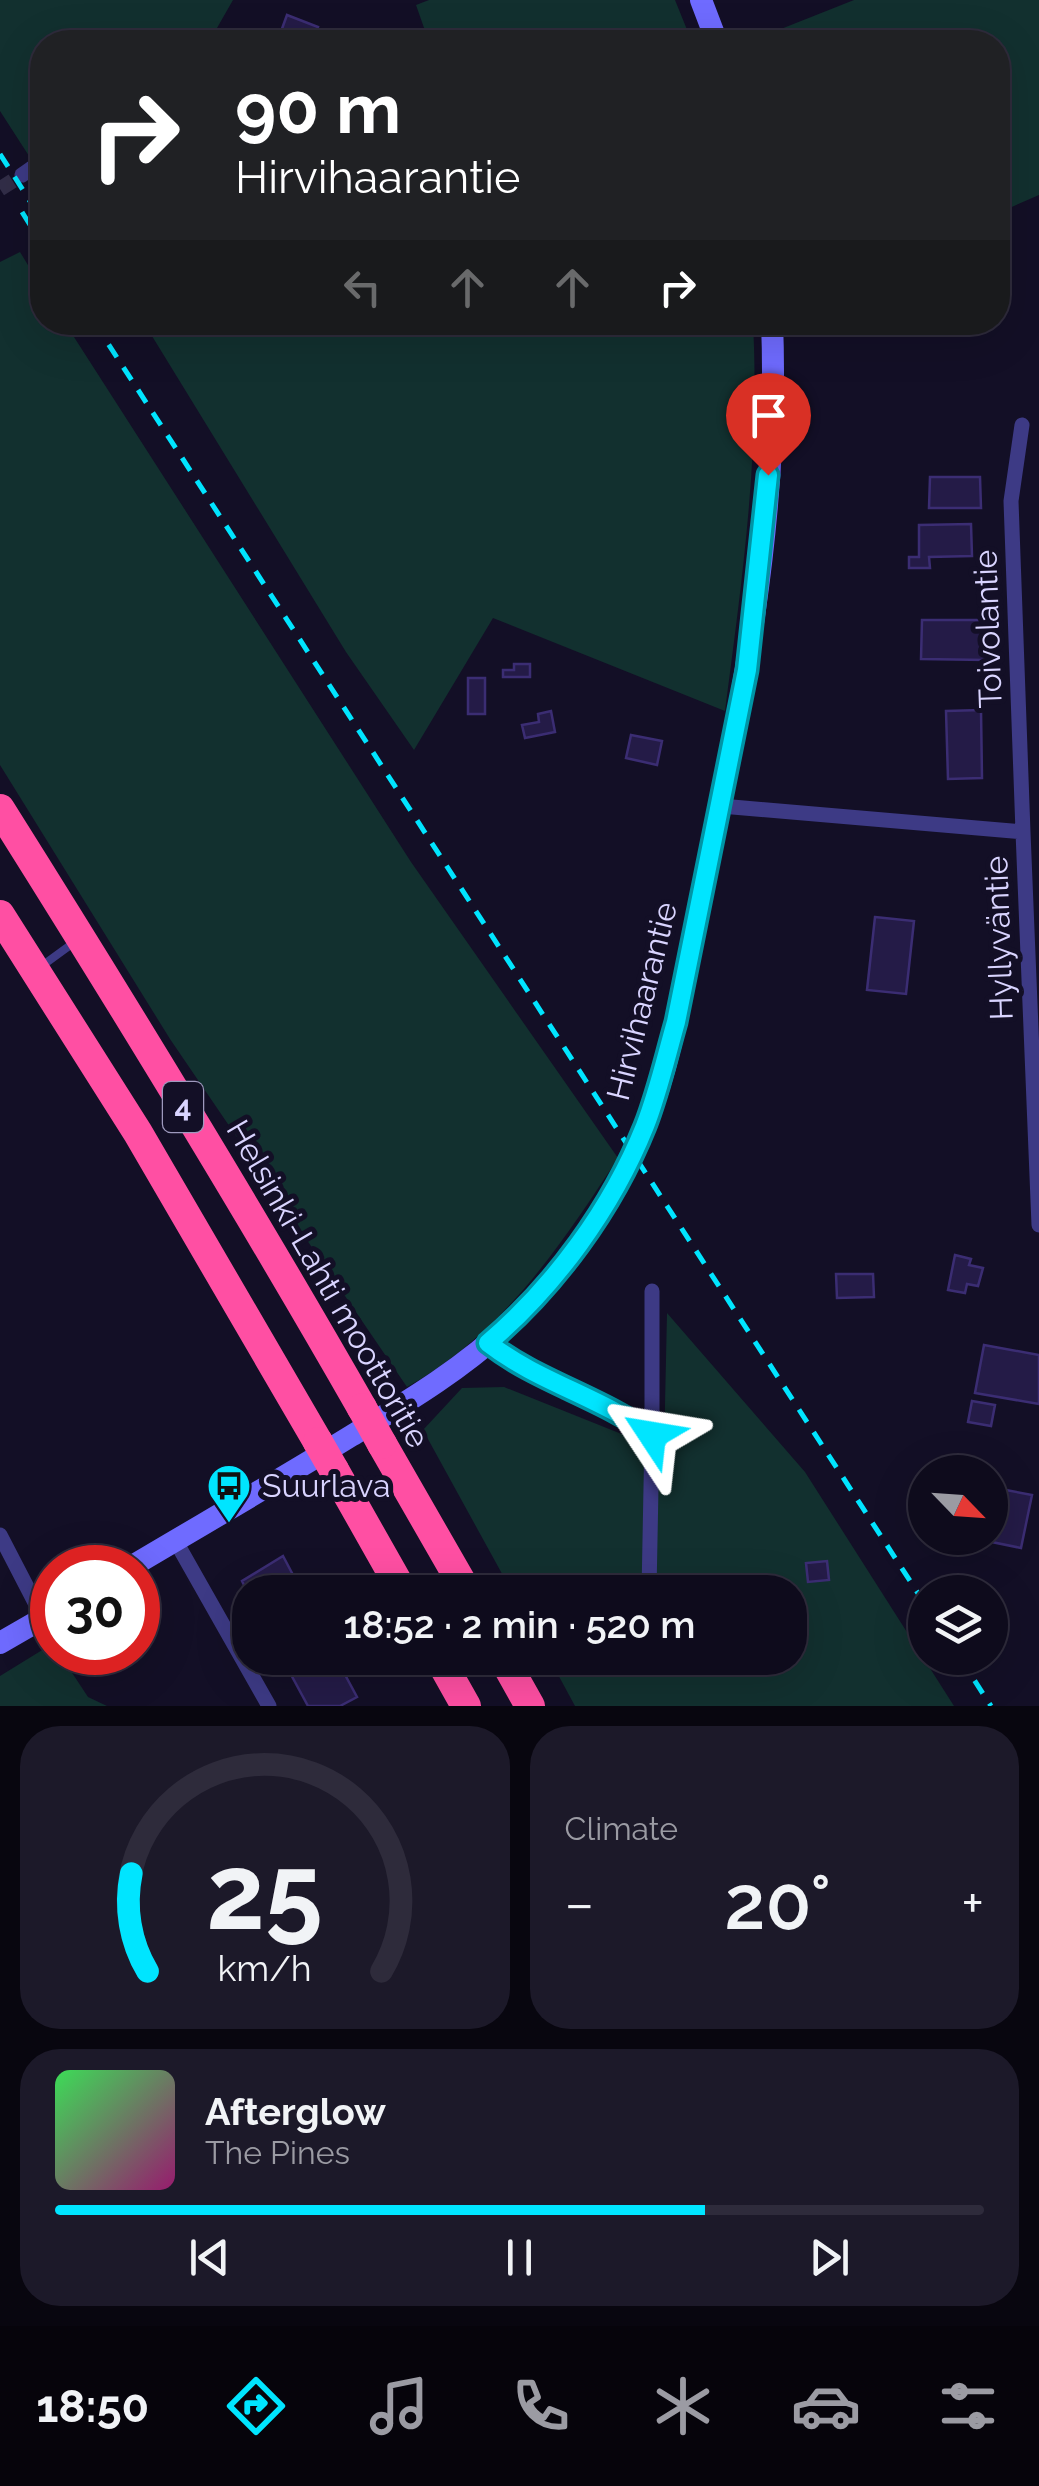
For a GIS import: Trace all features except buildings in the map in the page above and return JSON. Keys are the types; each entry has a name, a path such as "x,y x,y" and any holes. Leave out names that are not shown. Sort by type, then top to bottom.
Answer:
{"highway":[{"name":"Helsinki-Lahti moottoritie","path":"0,809 292,1285 457,1575"},
{"name":"4","path":"0,915 138,1133 392,1575"},
{"path":"428,1675 442,1706"},
{"path":"449,1675 466,1706"},
{"path":"513,1675 530,1706"}],"street":[{"path":"701,0 712,30"},
{"path":"22,175 30,169"},
{"name":"Hirvihaarantie","path":"160,1549 418,1395 488,1343 512,1322 582,1240 626,1167 645,1125 676,1022 752,641 774,383 772,335"},
{"name":"Toivolantie","path":"1022,425 1012,501 1022,832"},
{"name":"Hyllyväntie","path":"721,806 1022,832 1039,1225"},
{"path":"649,1575 652,1291"},
{"path":"488,1343 525,1369 624,1414 652,1435"},
{"path":"0,1535 30,1585"},
{"path":"175,1540 269,1706"},
{"path":"0,1644 30,1626"}],"lane":[{"path":"36,970 81,938"}],"green space":[{"path":"0,0 233,0 216,30 30,30 29,156 0,111"},
{"path":"429,0 675,0 687,30 425,30 416,5"},
{"path":"854,0 1039,0 1039,195 1010,208 1010,30 778,30"},
{"path":"20,252 30,268 30,335 73,335 411,862 618,1158 551,1256 500,1315 441,1366 407,1387 170,1039 0,765 0,262"},
{"path":"151,335 753,335 752,469 725,711 493,618 414,750 346,652"},
{"path":"667,1313 805,1472 908,1634 908,1675 934,1675 954,1706 575,1706 558,1675 807,1675 807,1575 503,1575 423,1430 462,1388 504,1387 664,1451"},
{"path":"30,1658 30,1675 74,1675 88,1697 107,1706 0,1706 0,1676"}],"tunnel":[{"path":"0,189 22,175"}],"railway":[{"path":"0,154 30,201"},
{"path":"22,212 30,225"},
{"path":"102,335 908,1578"},
{"path":"971,1675 991,1706"}],"place":[{"name":"Suurlava","path":"229,1524"}],"route":[{"path":"652,1435 624,1414 525,1369 488,1343 512,1322 582,1240 626,1167 661,1078 676,1022 747,670 768,475"}]}
